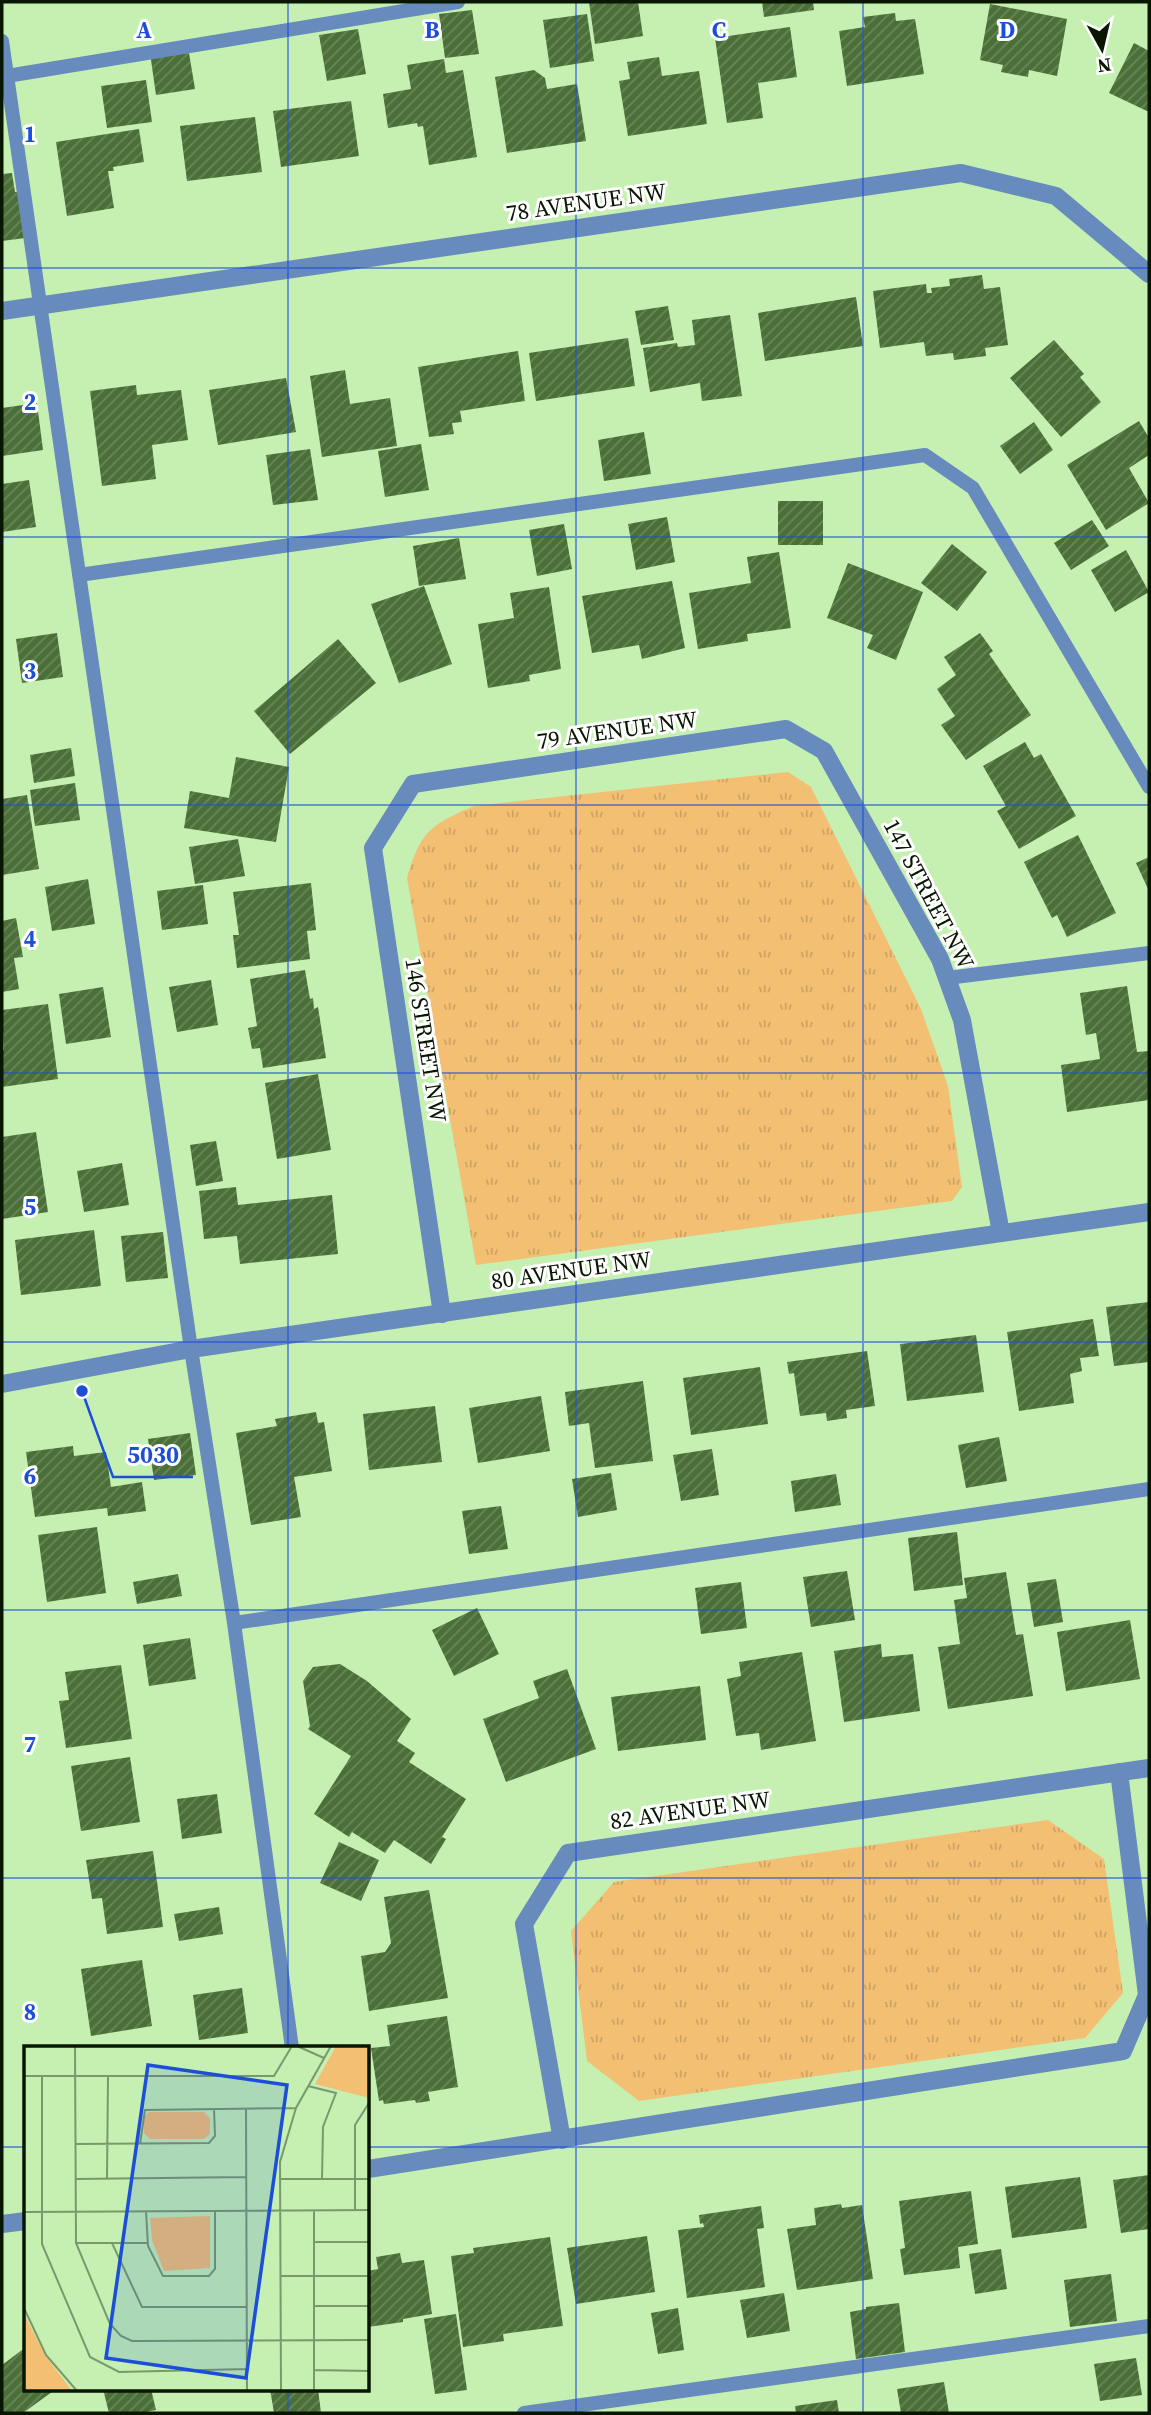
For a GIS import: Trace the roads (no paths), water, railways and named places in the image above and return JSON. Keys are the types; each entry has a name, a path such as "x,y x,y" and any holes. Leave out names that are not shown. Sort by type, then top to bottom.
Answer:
{"street":[{"name":"78 AVENUE NW","path":"2,312 961,173 1056,196 1149,274"},
{"name":"79 AVENUE NW","path":"412,784 786,729 824,751"},
{"name":"147 STREET NW","path":"824,751 940,959 947,978 962,1020 1001,1233"},
{"name":"146 STREET NW","path":"412,784 373,848 442,1314"},
{"name":"80 AVENUE NW","path":"2,1384 191,1349 1149,1212"},
{"name":"82 AVENUE NW","path":"562,2140 524,1924 568,1853 1149,1768"},
{"path":"369,2169 1123,2051 1147,1996 1119,1772"},
{"path":"2,2224 24,2221"}],"lane":[{"path":"8,76 458,2"},
{"path":"2,41 191,1349 234,1623 292,2046"},
{"path":"79,575 925,454 973,488 1149,787"},
{"path":"947,978 1149,953"},
{"path":"234,1623 1149,1489"},
{"path":"524,2413 1149,2326"}],"place":[{"name":"5030","path":"82,1391"}]}
